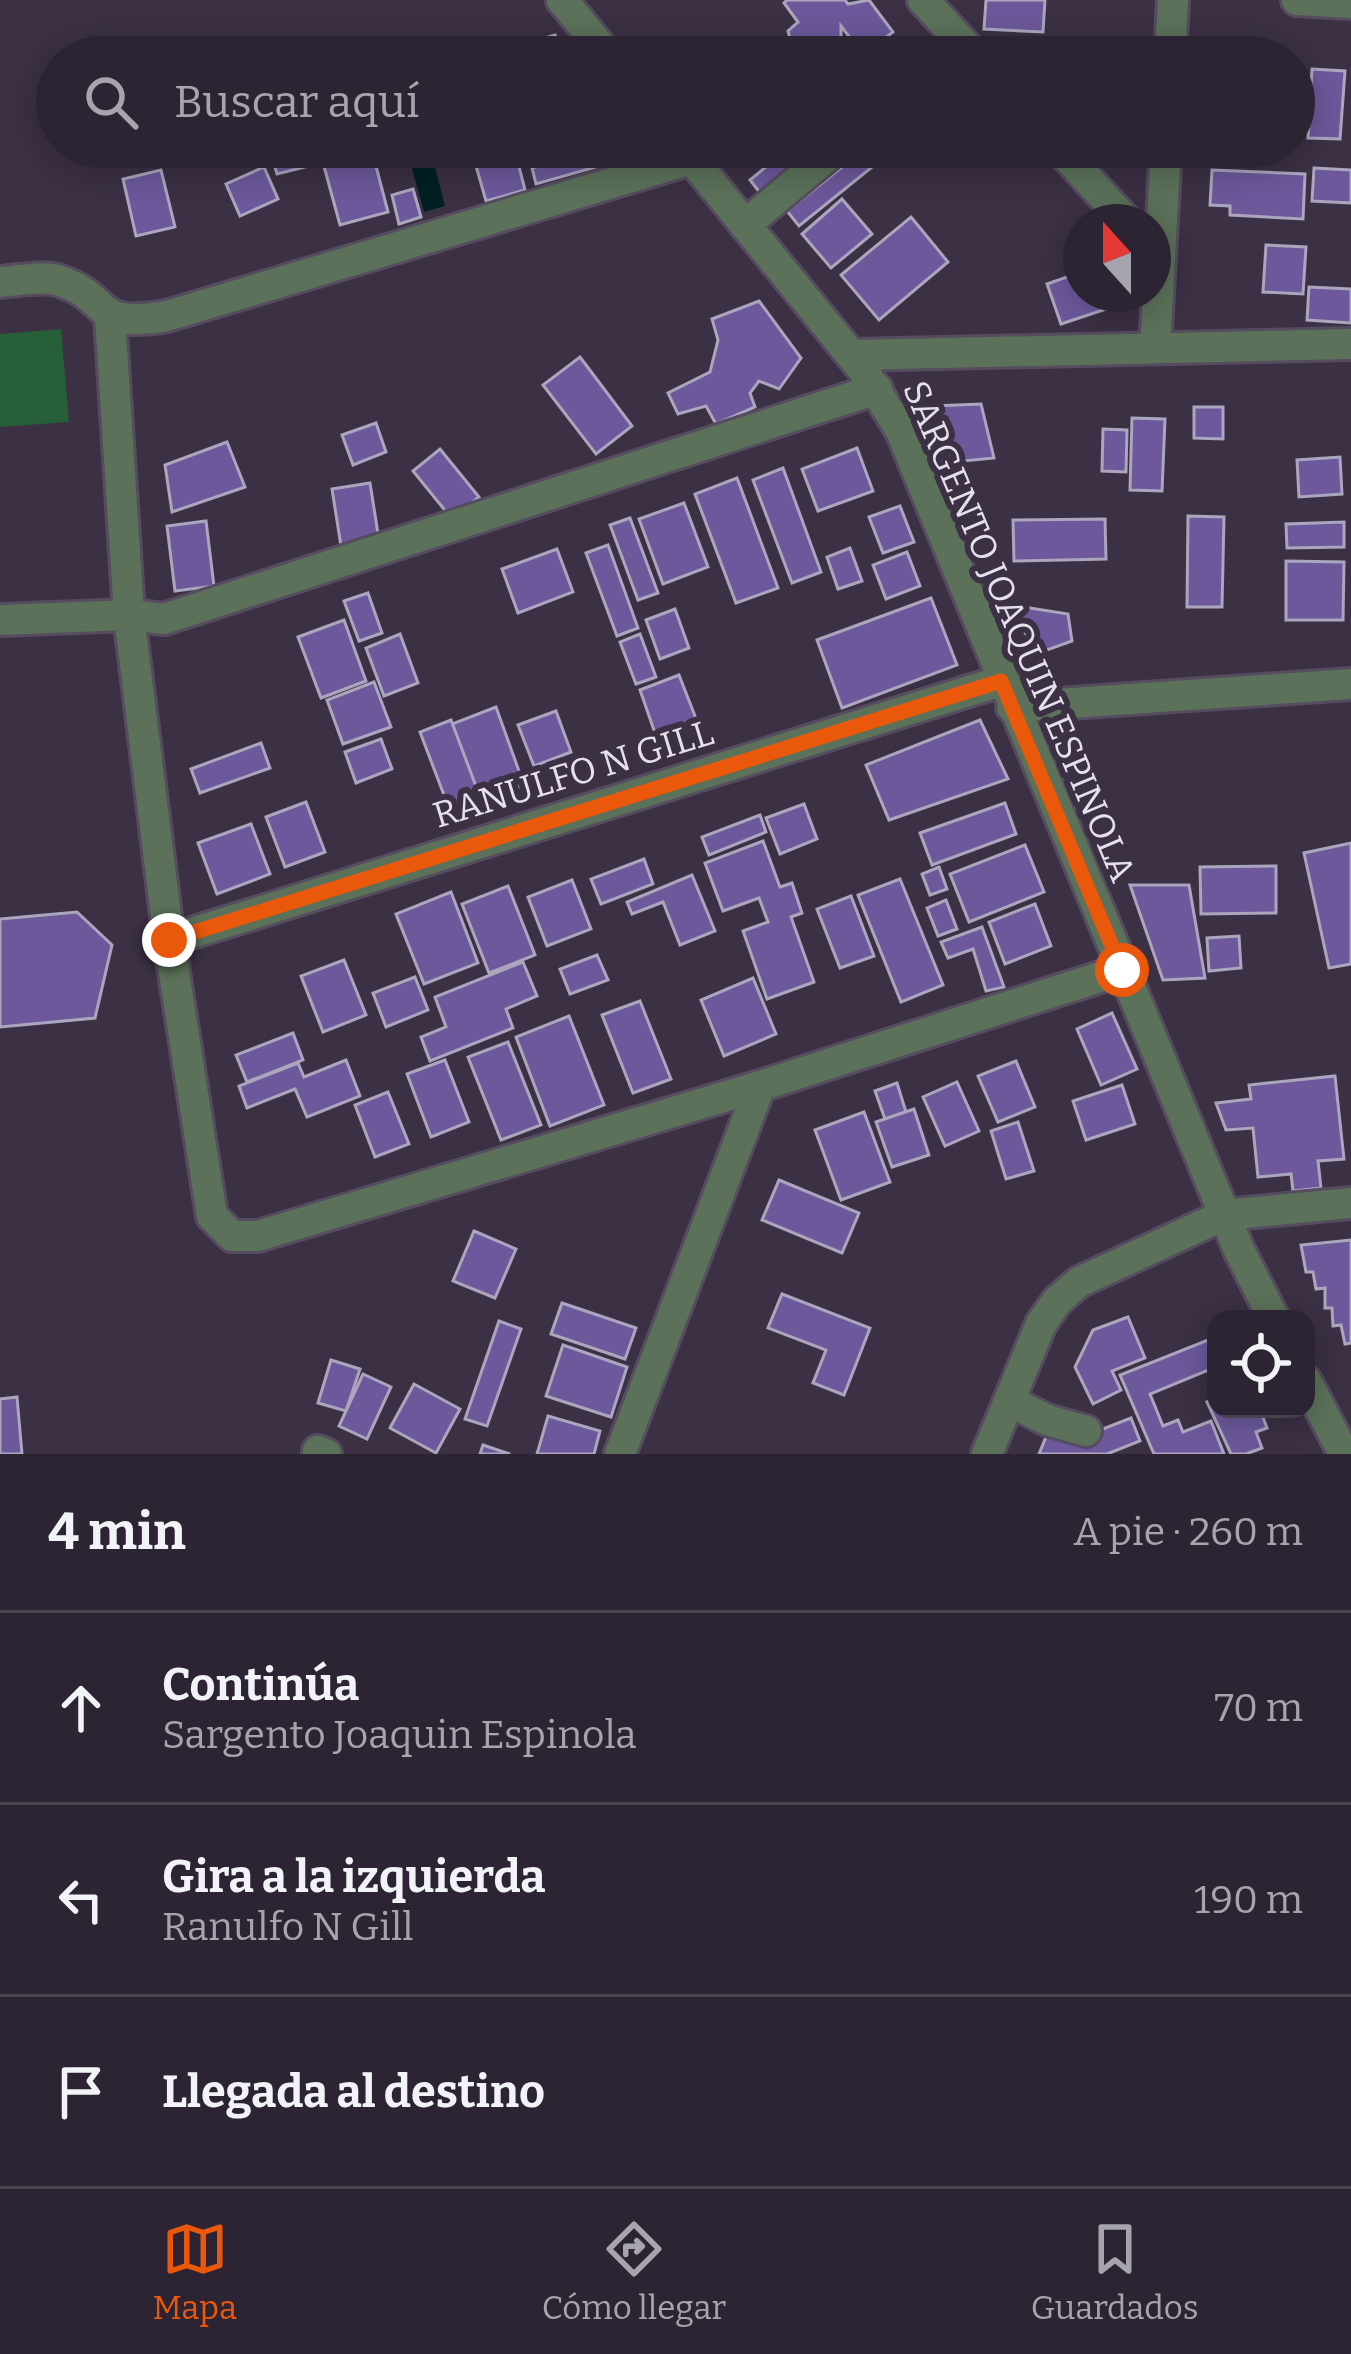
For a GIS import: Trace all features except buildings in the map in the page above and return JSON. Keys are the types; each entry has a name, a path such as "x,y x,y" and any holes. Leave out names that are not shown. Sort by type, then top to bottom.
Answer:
{"street":[{"path":"562,0 592,36"},
{"path":"923,0 956,36"},
{"path":"1171,36 1173,0"},
{"path":"1297,0 1351,3"},
{"path":"0,282 58,280 110,317 131,322 167,316 639,168"},
{"name":"SARGENTO JOAQUIN ESPINOLA","path":"699,168 852,356 901,431 1224,1215 1270,1310"},
{"path":"745,225 813,168"},
{"path":"1077,168 1110,204"},
{"path":"1161,204 1164,168"},
{"path":"1156,312 1156,348"},
{"path":"110,317 129,615 169,940 212,1216 232,1236 258,1236 760,1086 1122,970"},
{"path":"852,356 1351,344"},
{"path":"0,620 129,615 164,619 877,389"},
{"name":"RANULFO N GILL","path":"169,940 1006,694 1351,684"},
{"path":"620,1454 760,1086"},
{"path":"987,1454 1041,1324 1078,1282 1224,1215 1351,1204"},
{"path":"1315,1398 1344,1454"},
{"path":"1009,1402 1046,1420 1086,1431"}],"green space":[{"path":"61,329 69,422 0,427 0,334"}],"shaded area":[{"path":"412,168 435,168 445,206 424,212"}],"route":[{"path":"169,940 1001,681 1122,970"}]}
